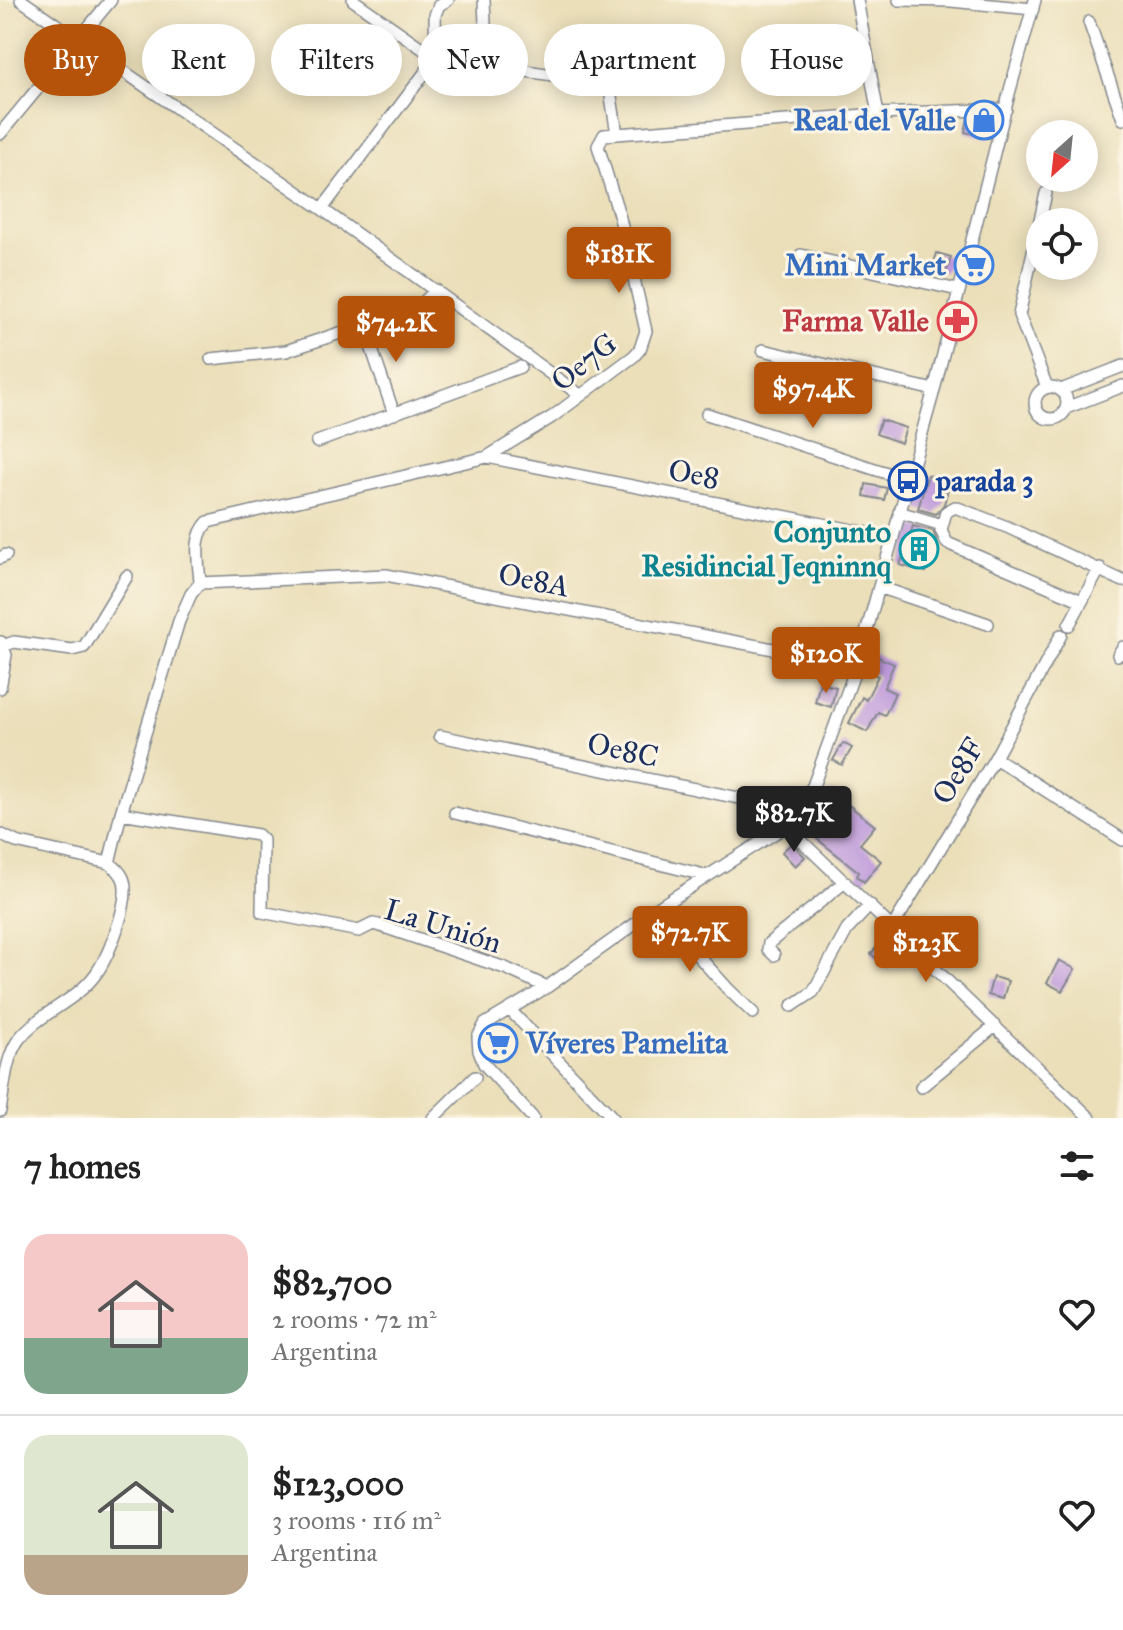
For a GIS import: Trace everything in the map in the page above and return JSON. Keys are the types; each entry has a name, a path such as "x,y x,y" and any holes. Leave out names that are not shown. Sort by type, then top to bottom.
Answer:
{"street":[{"path":"21,0 57,24"},
{"path":"90,24 111,0"},
{"path":"353,0 418,45"},
{"path":"435,24 439,5 448,0"},
{"path":"484,0 485,24"},
{"path":"857,0 878,114"},
{"path":"533,1118 484,1064 478,1037 485,1024 547,987 656,909 786,826 813,786 857,665 934,390 1034,5 899,0"},
{"path":"1089,22 1123,119"},
{"path":"126,72 580,395"},
{"path":"322,209 418,82"},
{"path":"0,134 31,96"},
{"path":"611,96 617,134 878,114 1006,109"},
{"name":"Oe7G","path":"200,583 198,541 208,522 487,457 552,417 634,356 646,331 620,218 598,146 604,135 617,134"},
{"path":"1046,193 1019,315 1047,387"},
{"path":"801,255 958,290"},
{"path":"211,359 286,351 418,306 436,290"},
{"path":"364,326 394,414"},
{"path":"763,350 934,390"},
{"path":"1123,366 1061,390 1047,387 1041,390 1035,402 1045,418 1058,417 1066,408 1123,386"},
{"path":"317,442 520,367"},
{"path":"1061,390 1067,398 1066,408"},
{"path":"707,414 908,480"},
{"name":"Oe8","path":"487,457 893,538"},
{"path":"1082,601 947,543 941,534 946,512 955,507 1007,527 1123,581"},
{"path":"899,512 942,525"},
{"path":"1069,625 1100,568"},
{"name":"Oe8A","path":"200,583 386,575 857,665"},
{"path":"0,688 2,645 14,642 72,650 84,647 127,576"},
{"path":"109,863 179,621 191,594 200,583"},
{"path":"879,587 988,624"},
{"name":"Oe8F","path":"892,928 995,758 1061,635"},
{"name":"Oe8C","path":"440,736 796,810"},
{"path":"995,758 1123,840"},
{"name":"La Unión","path":"121,813 258,835 263,840 262,912 359,931 373,924 378,925 505,968 547,987"},
{"path":"455,813 708,876"},
{"path":"786,826 1085,1116"},
{"path":"0,834 16,842 109,863 118,869 126,891 111,943 95,975 19,1040 10,1056 0,1111"},
{"path":"774,955 768,949 769,943 845,882"},
{"path":"792,1006 813,992 847,930 870,905"},
{"path":"656,909 753,1013"},
{"path":"509,1009 613,1118"},
{"path":"921,1087 995,1026"},
{"path":"433,1118 475,1077"}],"building":[{"path":"968,119 993,123 989,138 965,132"},
{"path":"937,253 951,257 946,273 932,269"},
{"path":"881,420 906,428 901,443 876,434"},
{"name":"Conjunto Residincial Jeqninnq","path":"928,475 950,482 944,504 936,514 918,509"},
{"path":"866,484 887,488 884,500 864,496"},
{"name":"Conjunto Residincial Jeqninnq","path":"913,526 933,531 936,539 926,572 900,565"},
{"path":"871,654 894,664 884,688 895,693 885,715 878,712 867,732 849,723 862,697 866,700 878,676 864,670"},
{"path":"820,683 836,687 831,707 815,702"},
{"path":"843,743 852,748 842,765 833,760"},
{"path":"831,791 875,826 860,844 881,861 864,882 857,876 859,872 802,827"},
{"path":"792,843 805,857 795,866 782,852"},
{"path":"880,943 895,956 885,966 871,954"},
{"path":"1059,960 1075,969 1062,991 1047,983"},
{"path":"993,977 1008,981 1003,999 988,995"}],"place":[{"name":"Real del Valle","path":"984,120"},
{"name":"Mini Market","path":"974,265"},
{"name":"Farma Valle","path":"957,321"},
{"name":"parada 3","path":"908,481"},
{"name":"Conjunto Residincial Jeqninnq","path":"919,549"},
{"name":"Víveres Pamelita","path":"498,1043"}]}
